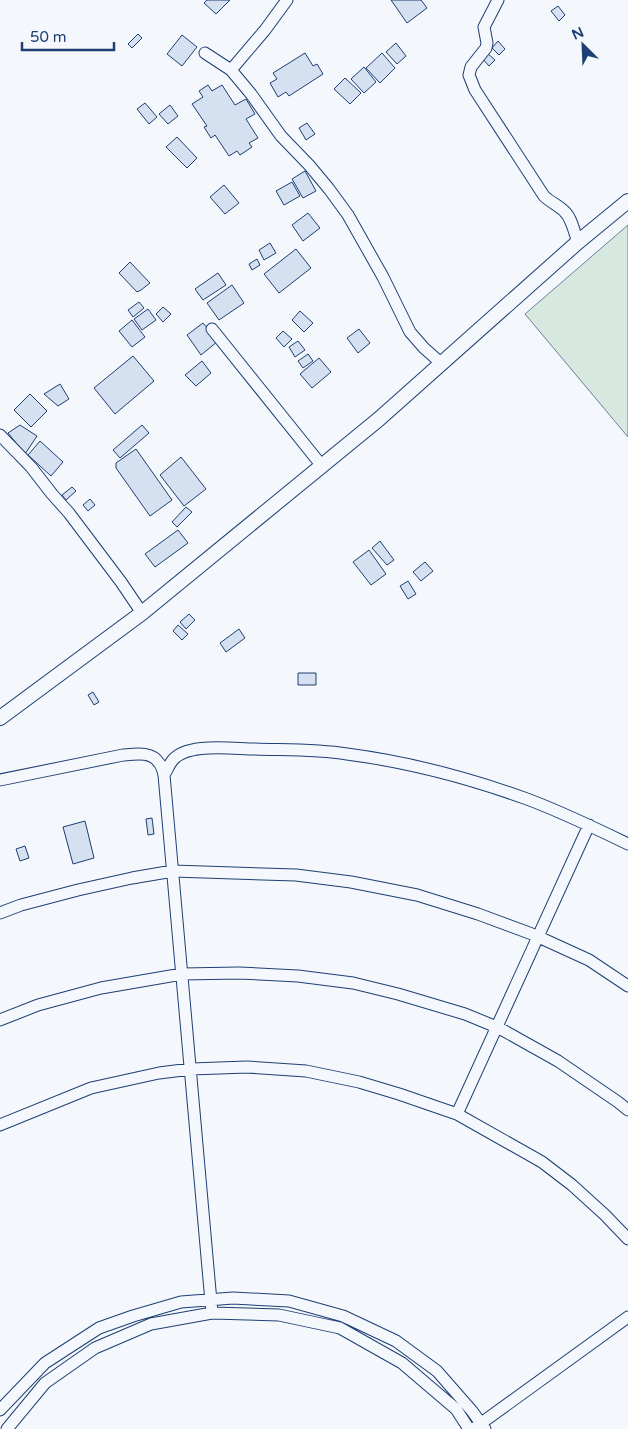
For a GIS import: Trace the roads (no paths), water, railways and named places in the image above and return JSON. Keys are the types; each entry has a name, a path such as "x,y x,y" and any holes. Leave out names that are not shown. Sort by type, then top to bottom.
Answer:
{"street":[{"path":"231,70 265,30 287,0"},
{"path":"498,0 484,27 486,48 471,67 469,76 475,90 544,196 565,211 578,242"},
{"path":"204,53 231,70 281,136 314,171 348,215 383,277 410,332 442,364"},
{"path":"0,718 142,613 379,420 578,242 628,201"},
{"path":"212,329 322,466"},
{"path":"0,435 31,467 69,513 142,613"},
{"path":"164,775 172,760 182,753 200,748 297,750 346,754 415,766 468,780 527,800 589,825 628,844"},
{"path":"0,780 123,754 152,756 159,762 164,775 212,1313"},
{"path":"457,1114 589,825"},
{"path":"0,912 78,890 173,871 296,875 351,882 417,895 478,914 532,934 589,960 628,986"},
{"path":"0,1020 38,1005 101,988 182,974 239,972 298,976 353,983 465,1014 499,1028 558,1061 628,1110"},
{"path":"0,1125 91,1088 159,1073 191,1069 247,1067 306,1071 359,1082 457,1114 542,1162 605,1215 628,1239"},
{"path":"0,1410 45,1363 99,1328 181,1302 233,1298 289,1301 343,1316 396,1341 438,1371 477,1428"},
{"path":"7,1429 45,1384 95,1348 151,1324 212,1313 279,1315 340,1328 402,1363 477,1428"},
{"path":"477,1428 628,1317"}]}
